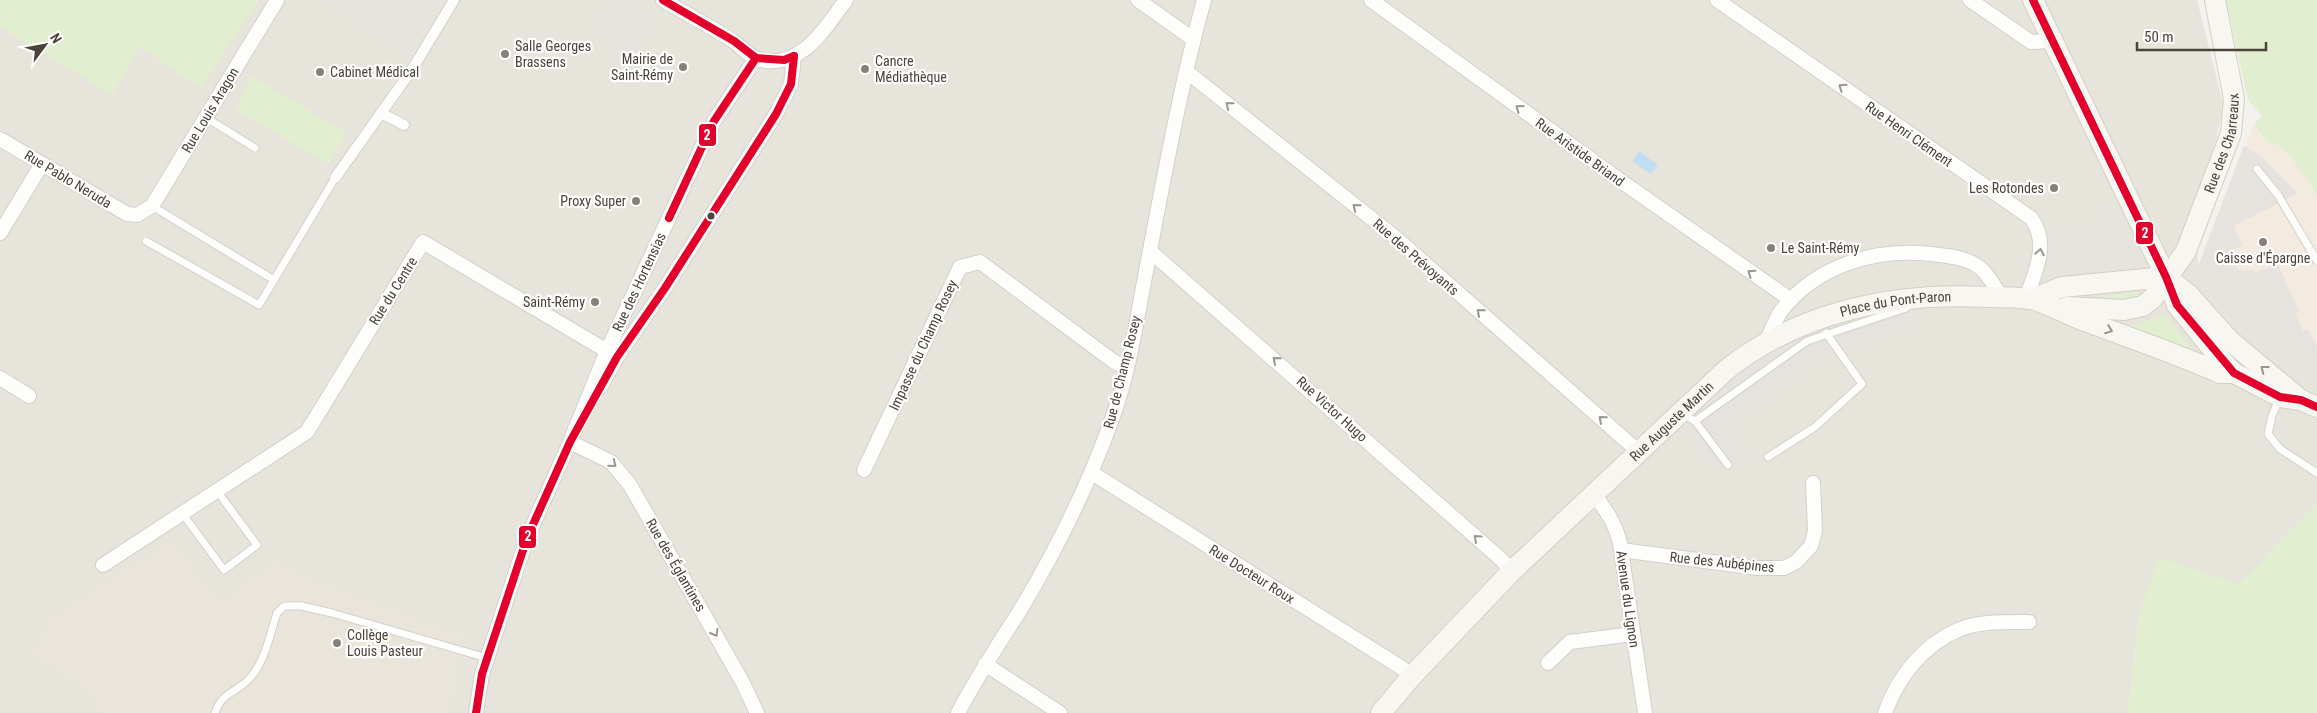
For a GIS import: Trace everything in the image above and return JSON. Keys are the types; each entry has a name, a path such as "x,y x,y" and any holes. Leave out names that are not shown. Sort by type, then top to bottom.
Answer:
{"main road":[{"path":"2032,0 2166,277 2177,305 2234,373 2280,397 2309,404"},
{"name":"Rue des Charreaux","path":"2035,301 2124,310 2143,306 2153,298 2186,251 2231,134 2234,99 2215,0"},
{"path":"2035,301 2062,287 2166,277 2188,294 2229,340 2309,404"},
{"name":"Place du Pont-Paron","path":"1766,342 1811,320 1850,308 1902,299 1959,295 2035,301"},
{"path":"2035,301 2220,373 2234,373"},
{"name":"Rue Auguste Martin","path":"1381,713 1411,677 1511,572 1593,493 1639,452 1687,417 1726,370 1766,342"}],"street":[{"name":"Rue Louis Aragon","path":"138,215 152,206 277,0"},
{"path":"335,178 413,68 454,0"},
{"path":"663,0 734,42 756,58 784,60 807,48 816,40 846,0"},
{"path":"1138,0 1193,39"},
{"name":"Rue de Champ Rosey","path":"958,713 984,664 1024,603 1062,534 1092,473 1113,417 1126,368 1186,70 1204,0"},
{"name":"Rue Aristide Briand","path":"1371,0 1618,180 1791,300"},
{"name":"Rue Henri Clément","path":"1717,0 2031,218 2038,227 2042,238 2035,272 2035,301"},
{"path":"1970,0 2031,42 2052,41"},
{"path":"570,442 617,357 665,288 776,114 791,84 794,56"},
{"name":"Rue des Hortensias","path":"476,713 482,674 527,538 570,442 607,351 714,121 756,58"},
{"name":"Rue des Prévoyants","path":"1186,70 1396,238 1639,452"},
{"path":"380,113 404,125"},
{"name":"Rue Pablo Neruda","path":"0,139 127,214 138,215"},
{"path":"0,233 42,164"},
{"name":"Rue du Centre","path":"103,566 307,432 423,242 607,351"},
{"name":"Rue Victor Hugo","path":"1150,251 1494,553 1511,572"},
{"path":"1766,342 1780,312 1791,300 1818,278 1843,265 1878,254 1903,252 1955,257 1979,267 2001,297"},
{"name":"Impasse du Champ Rosey","path":"864,470 960,266 980,262 1112,361 1126,368"},
{"path":"0,378 29,396"},
{"name":"Rue des Églantines","path":"570,442 611,462 630,485 743,683 757,713"},
{"name":"Rue Docteur Roux","path":"1092,473 1402,668 1411,677"},
{"name":"Rue des Aubépines","path":"1621,550 1758,568 1784,568 1796,562 1812,546 1815,531 1813,483"},
{"name":"Avenue du Lignon","path":"1593,493 1608,512 1616,527 1645,713"},
{"path":"1885,713 1893,690 1908,669 1930,647 1960,629 1993,622 2029,622"},
{"path":"1548,663 1570,642 1634,634"},
{"path":"984,664 1060,713"}],"lane":[{"path":"205,117 255,148"},
{"path":"2257,168 2278,195 2317,261"},
{"path":"146,241 259,306 335,178"},
{"path":"152,206 274,280"},
{"path":"1728,465 1687,417 1807,341 1826,333 1867,322 1937,296"},
{"path":"1768,457 1815,426 1862,384 1826,333"},
{"path":"2280,397 2272,416 2268,434 2280,449 2317,473"},
{"path":"182,514 224,570 257,545 217,491"},
{"path":"215,713 218,702 250,680 258,668 277,613 284,606 301,606 332,613 487,658"}],"shaded area":[{"path":"0,0 2197,0 2224,108 2194,223 2200,275 2214,302 2317,387 2317,504 2239,584 2139,614 2128,713 0,713"},
{"path":"320,0 439,0 407,53"},
{"path":"612,0 621,0 654,19 632,55 593,32"},
{"path":"2254,124 2268,143 2278,145 2280,149 2288,153 2317,195 2317,387 2240,329 2214,302 2200,275 2199,264"},
{"path":"2244,145 2264,159 2298,193 2234,226 2242,245 2236,249 2233,260 2238,269 2244,271 2253,270 2255,273 2277,263 2299,311 2295,313 2303,331 2308,329 2317,347 2317,387 2240,329 2214,302 2200,275 2199,264"},
{"path":"2110,201 2125,237 2134,251 2129,265 2120,276 2073,280 2056,271 2049,263 2050,251 2061,224 2083,239"},
{"path":"1908,312 1908,333 1870,341 1852,356 1838,344 1861,320"},
{"path":"1809,331 1826,339 1834,354 1732,429 1753,458 1714,471 1692,435 1699,401 1747,363"},
{"path":"171,541 219,603 275,561 303,577 463,636 449,713 101,713 91,691 34,655 47,622"}],"green space":[{"path":"0,0 259,0 201,88 140,47 112,95 0,27"},
{"path":"2226,0 2317,0 2317,195 2288,153 2280,149 2278,145 2268,143 2254,124 2262,116 2248,100"},
{"path":"251,76 347,133 328,164 237,110"},
{"path":"2136,292 2139,296 2125,304 2100,302 2102,297"},
{"path":"2166,315 2199,359 2123,331 2130,326"},
{"path":"2317,504 2317,713 2128,713 2139,614 2159,557 2239,584"}],"water":[{"path":"1639,151 1658,165 1651,174 1632,161"}],"transit line":[{"name":"2","path":"663,0 734,41 756,58 784,60 794,56"},
{"name":"2","path":"2033,0 2166,277 2177,305 2234,373 2280,397 2301,400 2317,407"},
{"name":"2","path":"476,713 482,674 527,538 570,442 617,357 665,288 776,114 791,84 794,56"},
{"name":"2","path":"669,218 714,121 756,58"}],"place":[{"name":"Salle Georges Brassens","path":"505,54"},
{"name":"Mairie de Saint-Rémy","path":"683,67"},
{"name":"Cancre Médiathèque","path":"865,69"},
{"name":"Cabinet Médical","path":"320,72"},
{"name":"Les Rotondes","path":"2054,188"},
{"name":"Proxy Super","path":"636,201"},
{"name":"Caisse d'Épargne","path":"2263,242"},
{"name":"Le Saint-Rémy","path":"1771,248"},
{"name":"Saint-Rémy","path":"595,302"},
{"name":"Collège Louis Pasteur","path":"337,643"}]}
